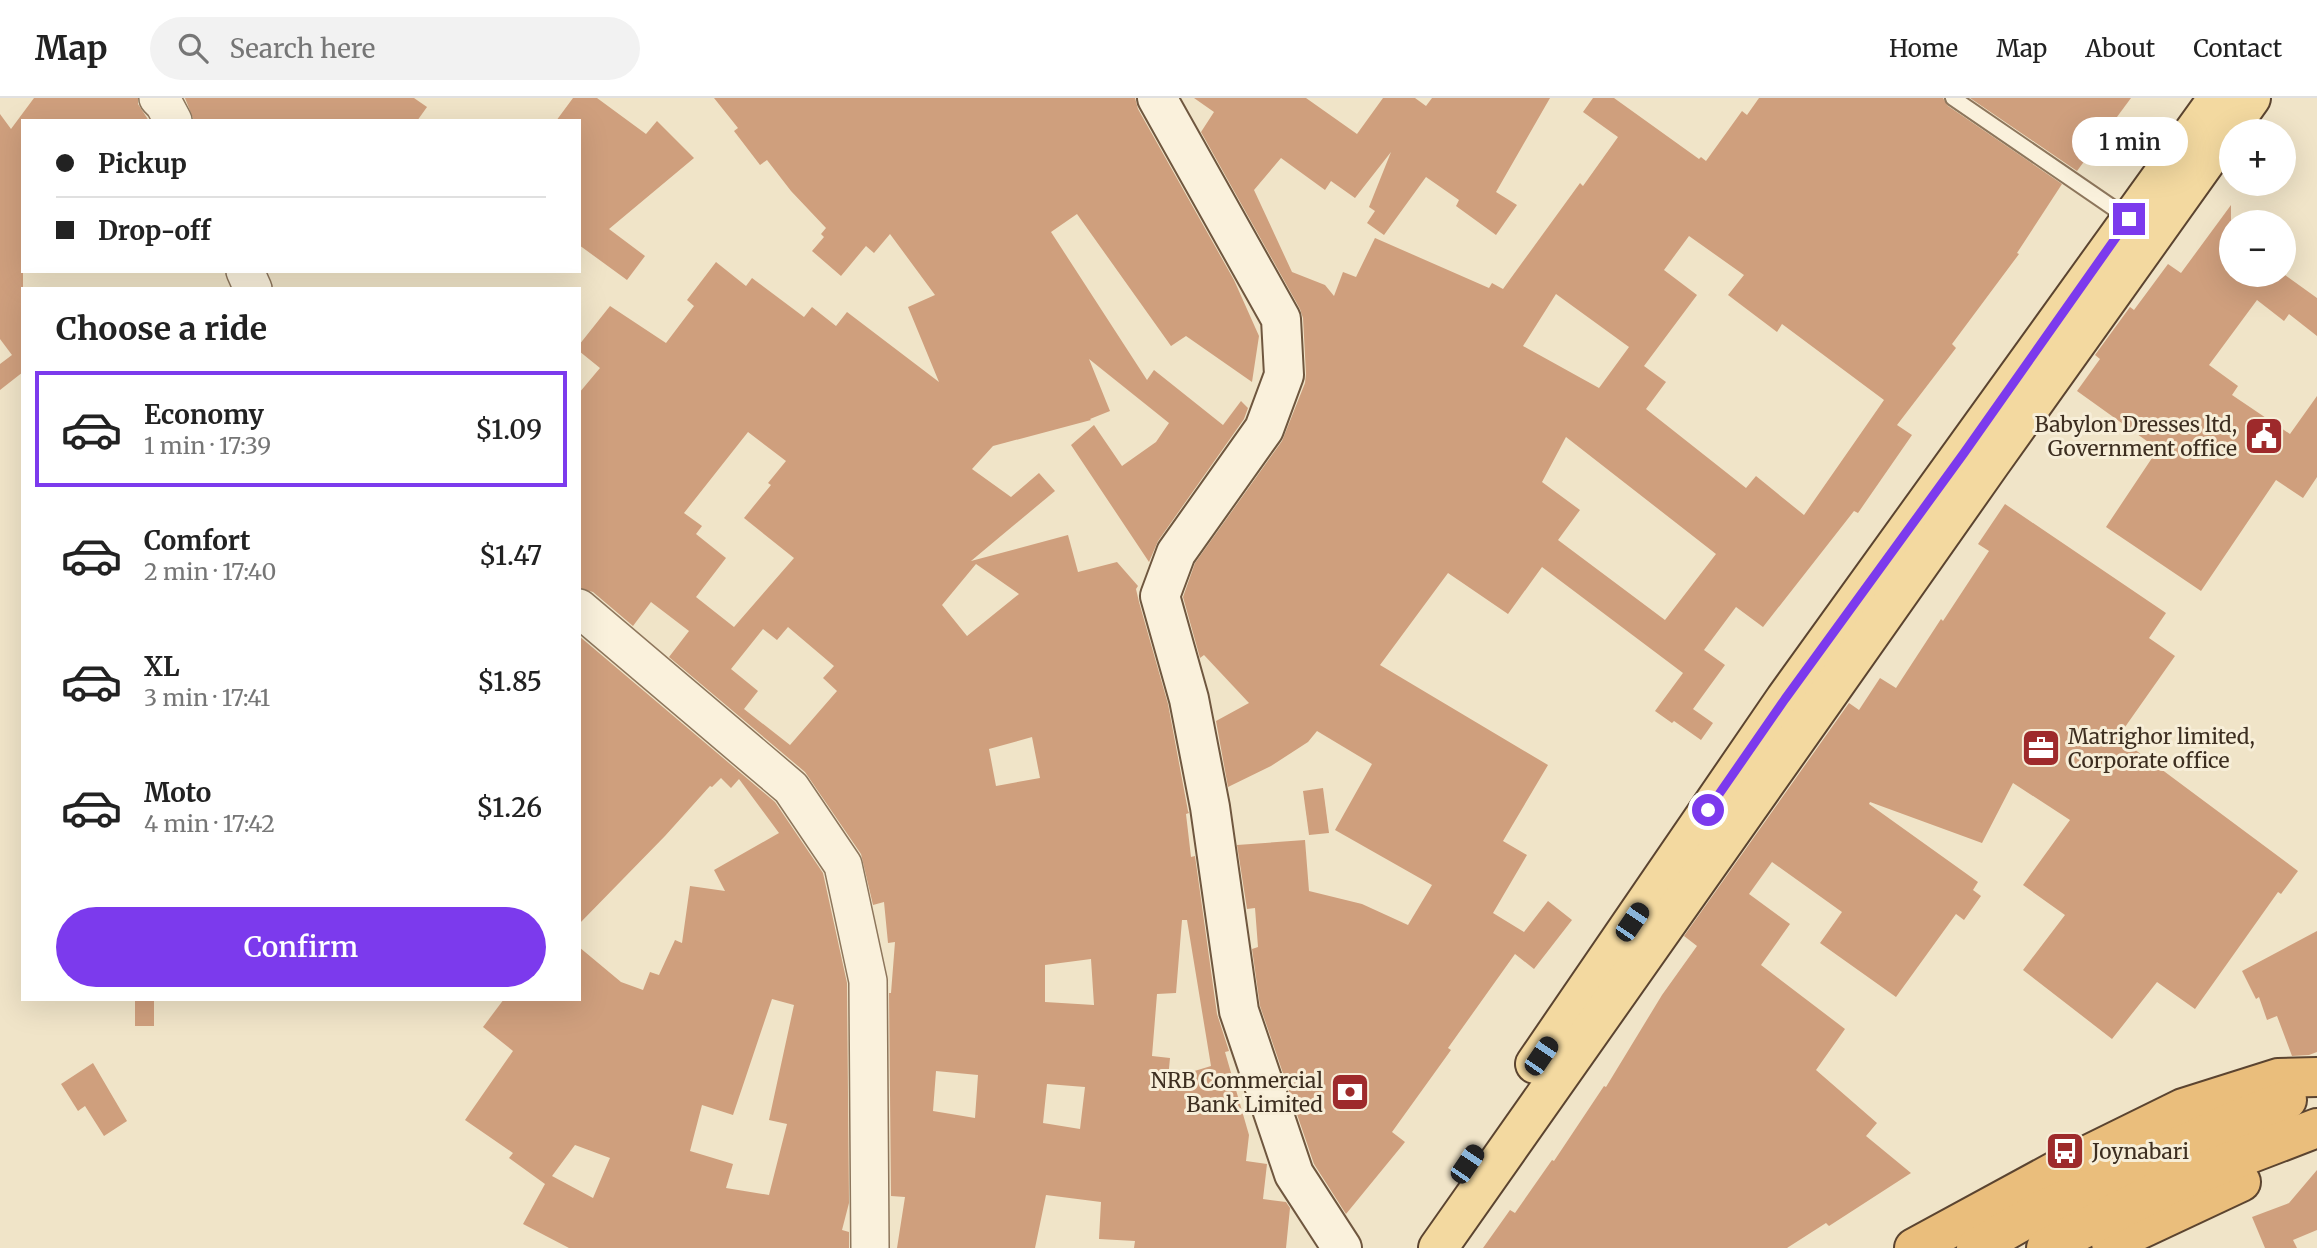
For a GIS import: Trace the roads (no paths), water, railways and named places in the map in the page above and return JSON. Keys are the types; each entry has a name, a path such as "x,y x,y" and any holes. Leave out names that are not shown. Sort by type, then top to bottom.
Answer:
{"highway":[{"path":"1914,1248 2063,1167 2183,1108 2278,1078 2317,1077"},
{"path":"1976,1248 2040,1211 2240,1118 2317,1089"},
{"path":"2046,1248 2171,1184 2317,1128"},
{"path":"2101,1248 2222,1190 2297,1158 2317,1144"}],"main road":[{"path":"1157,98 1281,319 1284,375 1264,429 1176,553 1160,596 1189,699 1210,807 1239,1011 1294,1174 1342,1248"},
{"path":"1411,1248 1785,699 2218,98"},
{"path":"1438,1248 1973,486 2251,98"}],"street":[{"path":"158,98 172,119"},
{"path":"581,610 791,789 843,865 868,981 870,1248"}],"lane":[{"path":"1953,98 2129,219"}],"place":[{"name":"Babylon Dresses ltd, Government office","path":"2264,436"},
{"name":"Matrighor limited, Corporate office","path":"2041,748"},
{"name":"NRB Commercial Bank Limited","path":"1350,1092"},
{"name":"Joynabari","path":"2065,1151"}]}
